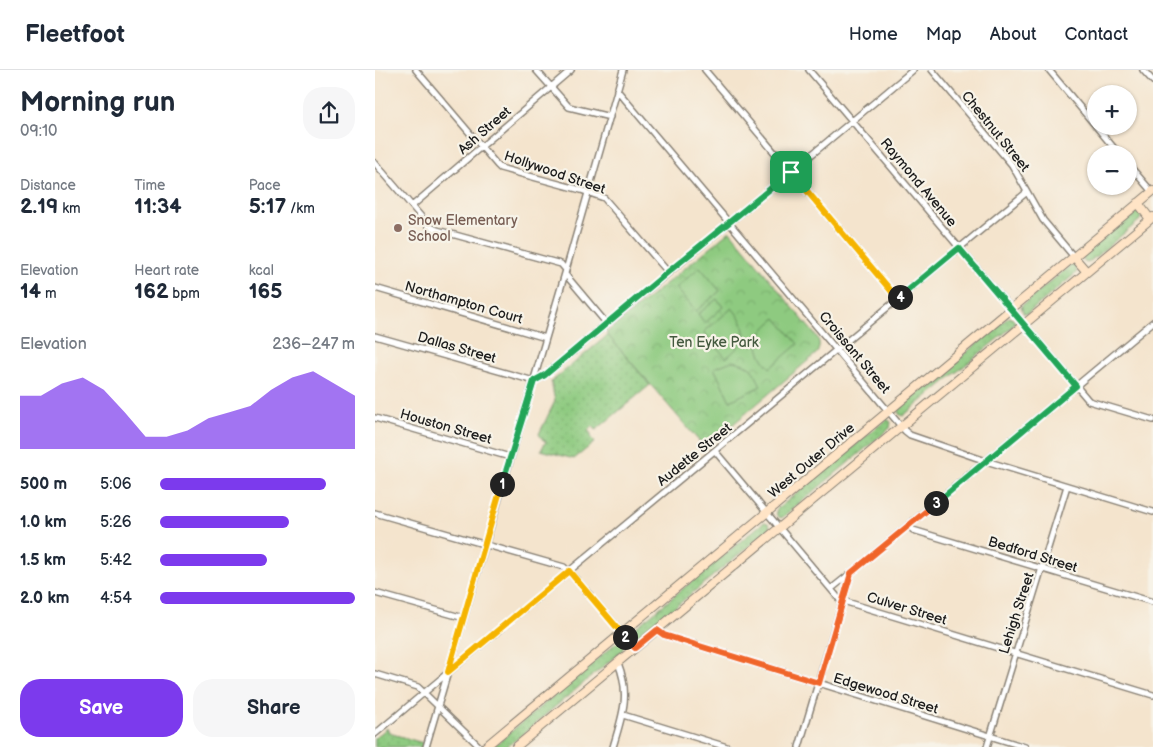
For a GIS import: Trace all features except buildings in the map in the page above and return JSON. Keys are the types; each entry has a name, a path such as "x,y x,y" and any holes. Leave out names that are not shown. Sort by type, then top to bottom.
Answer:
{"main road":[{"name":"West Outer Drive","path":"485,747 1152,192"},
{"path":"516,747 1152,218 1138,203"},
{"path":"1074,257 1087,272"}],"street":[{"name":"Hollywood Street","path":"416,70 501,168 588,192 608,201 668,272"},
{"path":"536,70 569,106 610,116"},
{"name":"Ash Street","path":"412,206 571,70"},
{"path":"426,747 566,272 623,70"},
{"path":"705,70 898,299"},
{"name":"Raymond Avenue","path":"809,70 1076,386"},
{"path":"534,381 545,375 913,70"},
{"name":"Chestnut Street","path":"932,70 1012,165 1043,220 1074,257"},
{"path":"1049,70 1112,145"},
{"path":"1143,70 1153,81"},
{"name":"Croissant Street","path":"617,90 901,427 910,435 987,461 1153,512"},
{"path":"375,162 429,226 437,230 561,264 607,324"},
{"path":"1137,174 1152,192"},
{"name":"Audette Street","path":"375,734 1027,192"},
{"name":"Northampton Court","path":"375,288 546,338"},
{"path":"831,590 1153,322"},
{"path":"1147,328 1153,329"},
{"name":"Dallas Street","path":"375,336 534,381"},
{"path":"1076,386 1091,402 1153,420"},
{"name":"Houston Street","path":"375,418 510,457"},
{"name":"Culver Street","path":"715,451 840,600 1153,695"},
{"name":"Lehigh Street","path":"987,747 1067,486"},
{"path":"375,513 558,565 569,571 621,634 635,648"},
{"name":"Bedford Street","path":"909,526 913,530 1153,602"},
{"path":"799,747 851,573"},
{"path":"375,593 464,618"},
{"name":"Edgewood Street","path":"657,630 664,635 1025,747"},
{"path":"613,747 625,708 623,679 618,663"},
{"path":"375,674 418,687 480,747"},
{"path":"623,715 727,747"}],"green space":[{"path":"1134,212 1141,214 1140,220 1088,263 1084,262 1082,256 1084,254"},
{"name":"Ten Eyke Park","path":"730,231 817,337 819,347 817,353 705,448 606,333"},
{"path":"1071,265 1077,267 1076,273 1027,314 1023,313 1021,306"},
{"path":"700,267 720,291 696,311 676,288"},
{"path":"717,299 723,307 705,323 698,314"},
{"path":"732,308 742,322 744,334 738,346 726,358 704,332"},
{"path":"1009,317 1015,322 1012,327 903,416 899,414 899,408"},
{"path":"776,318 798,344 770,368 760,354 758,342 764,330"},
{"path":"608,335 650,385 596,430 593,426 588,430 595,442 574,459 541,450 546,441 539,434 555,401 551,382"},
{"path":"732,361 750,368 761,386 730,401 714,368"},
{"path":"887,419 891,422 890,428 783,517 777,516 776,510"},
{"path":"764,522 770,526 768,530 643,634 640,636 636,635 635,628"},
{"path":"616,643 623,644 623,650 507,747 493,747"},
{"path":"387,728 389,733 423,743 422,747 375,747 375,738"}],"place":[{"name":"Snow Elementary School","path":"398,228"}],"route":[{"path":"791,172 898,299 959,248 1076,386 851,573 819,683 664,635 657,630 635,648 621,634 569,571 448,672 534,381 545,375 791,172"}]}
